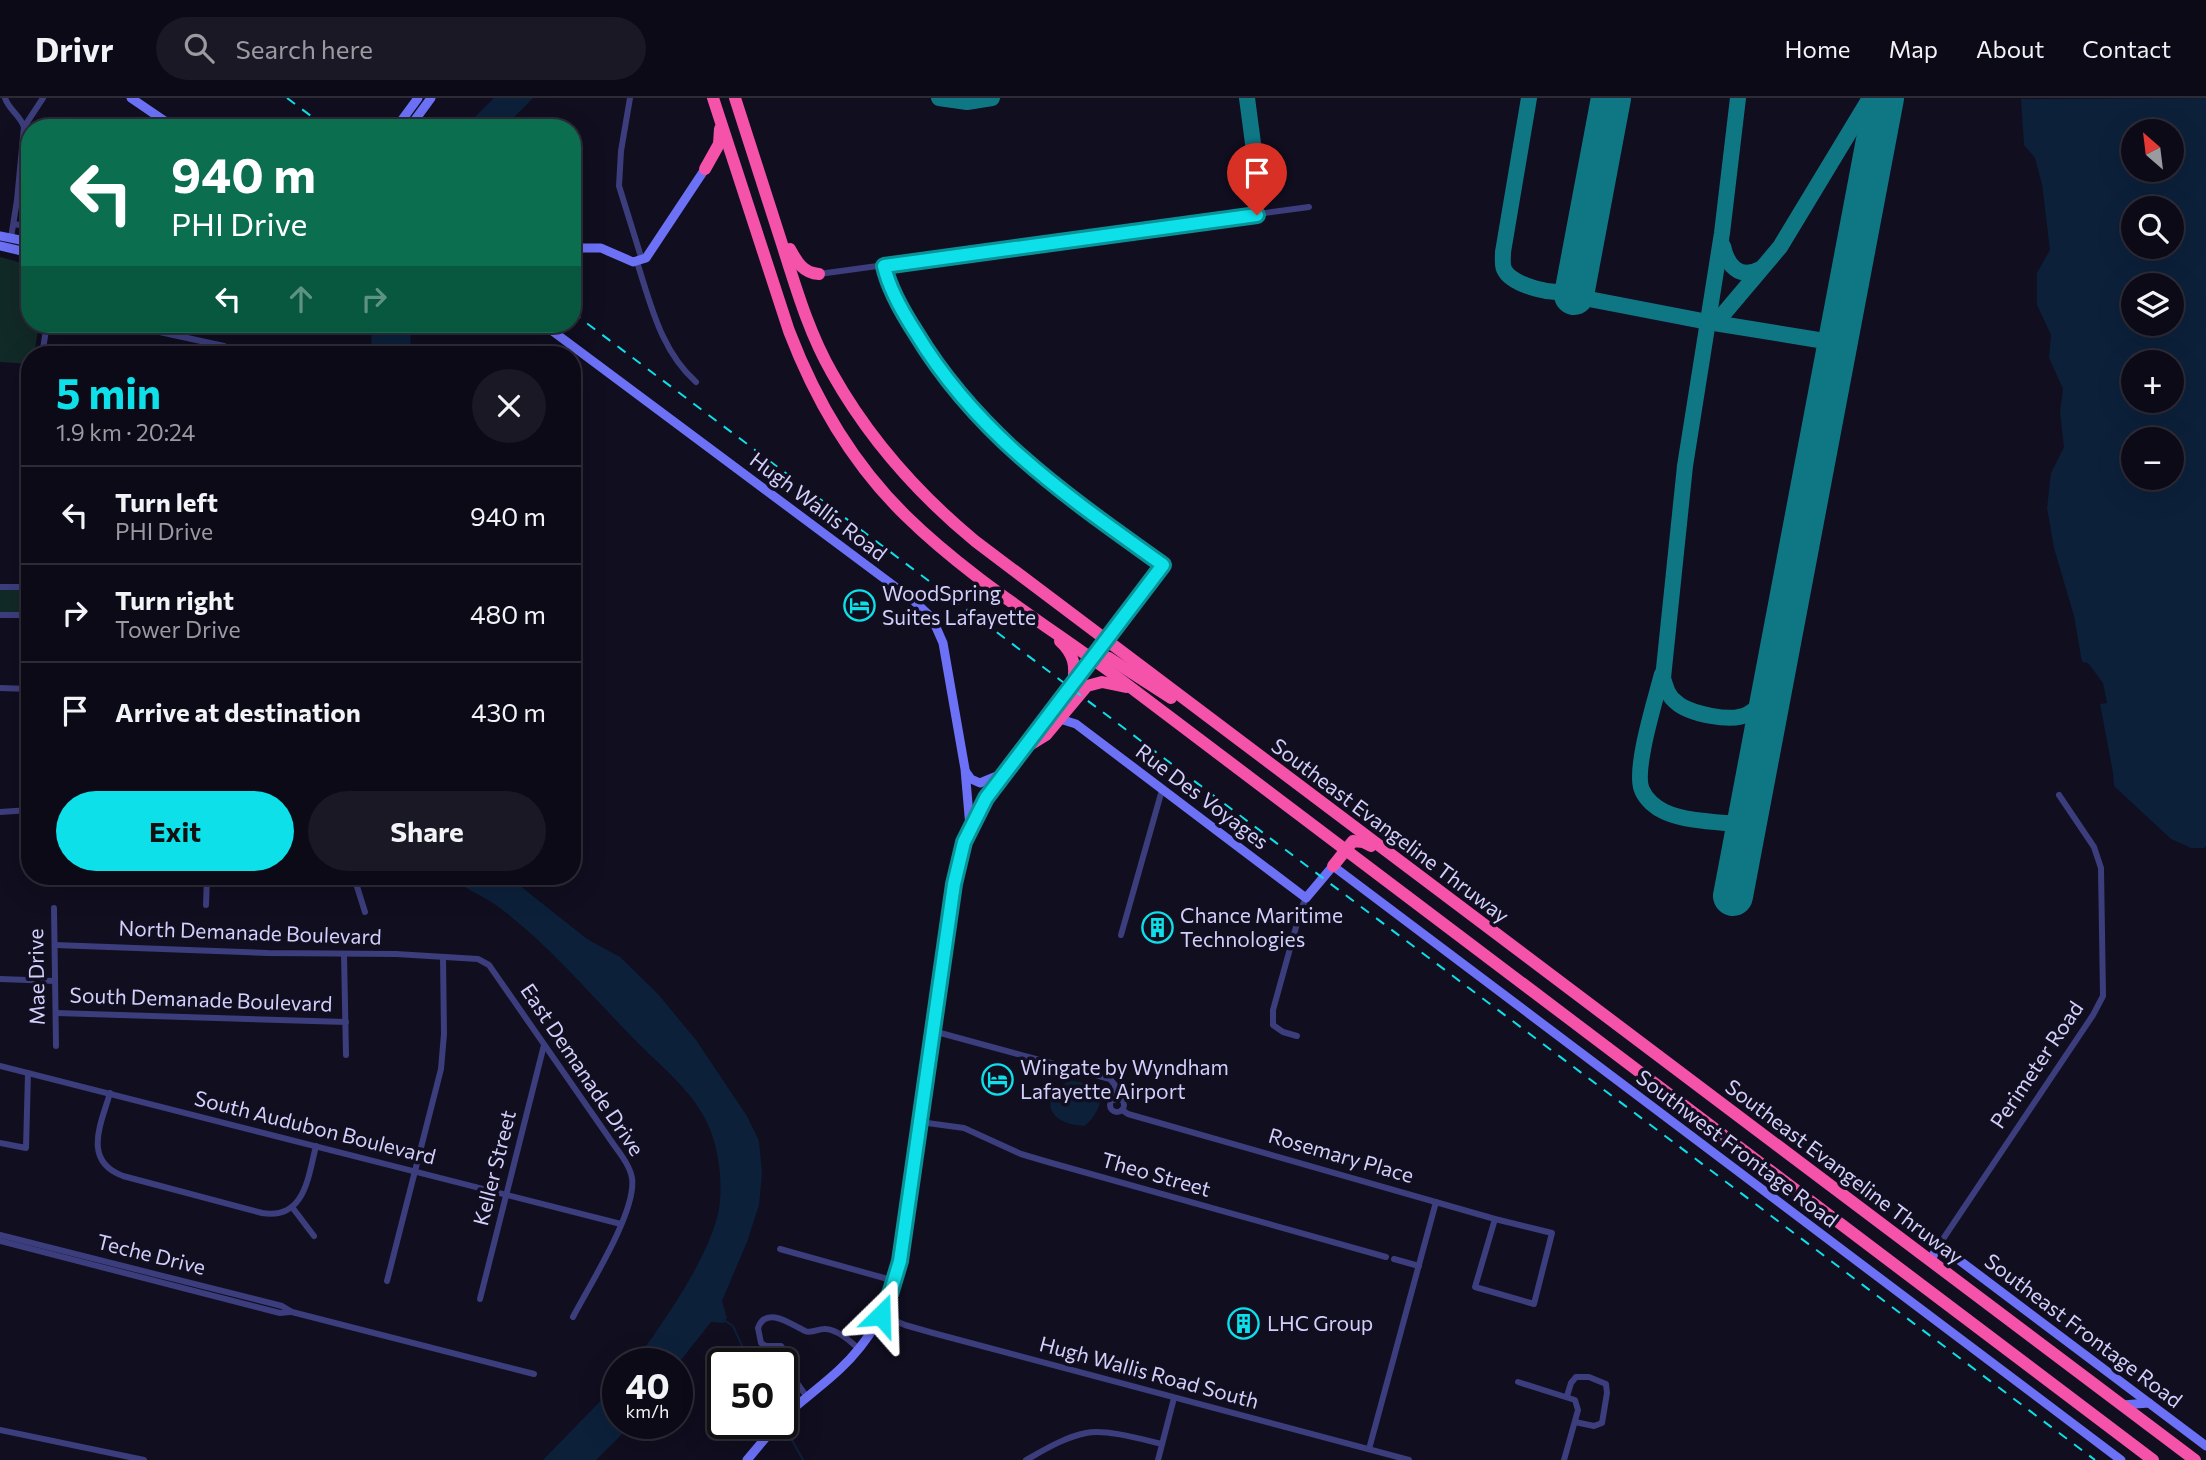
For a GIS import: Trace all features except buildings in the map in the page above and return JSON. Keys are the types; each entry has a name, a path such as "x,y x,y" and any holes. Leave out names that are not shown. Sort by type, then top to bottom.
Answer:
{"highway":[{"name":"Southeast Evangeline Thruway","path":"735,98 812,332 831,372 860,419 889,458 923,496 1098,650 1213,722 2195,1460"},
{"path":"714,101 789,331 804,369 860,464 919,528 966,567 1055,632 1098,650 1153,688 1213,722"},
{"path":"705,169 720,137 714,101"},
{"path":"705,169 719,158 729,160 736,169"},
{"path":"772,212 799,265 807,272 819,274"},
{"path":"767,261 782,270 787,260"},
{"path":"767,261 779,283 794,282 819,274"},
{"path":"1029,613 1065,646 1073,659 1073,683"},
{"path":"1098,650 1129,687 2153,1460"},
{"path":"1025,748 1046,735 1087,686 1102,682 1129,687"},
{"path":"1333,866 1350,843 1356,840 1384,850"},
{"path":"1333,866 1343,862 1365,866"},
{"path":"1876,1251 1914,1272 1921,1270 1930,1261"},
{"path":"2023,1362 2035,1352 2060,1359"}],"main road":[{"path":"131,98 160,119"},
{"path":"403,119 418,98"},
{"path":"416,119 431,98"},
{"path":"581,248 601,248 629,261 639,261 651,253 705,169"},
{"path":"0,236 21,241"},
{"path":"4,247 11,238"},
{"name":"Hugh Wallis Road","path":"555,333 572,346"},
{"name":"Hugh Wallis Road","path":"581,352 924,609 943,643 965,769 970,828"},
{"path":"798,1405 859,1349 881,1315 895,1281 959,858 970,828 986,798 1163,565"},
{"path":"1069,708 1076,724"},
{"path":"1060,719 1076,724"},
{"name":"Rue Des Voyages","path":"1076,724 1306,898"},
{"path":"965,769 971,779 980,783 1006,772"},
{"path":"1306,898 1333,866"},
{"name":"Southwest Frontage Road","path":"1333,866 2121,1460"},
{"name":"Perimeter Road","path":"1930,1261 1938,1245"},
{"name":"Southeast Frontage Road","path":"1938,1245 2206,1446"},
{"path":"2122,1405 2149,1402"},
{"path":"747,1460 764,1439"}],"street":[{"path":"5,98 21,119"},
{"path":"29,119 43,98"},
{"path":"630,98 621,152 619,186 663,339 680,367 696,382"},
{"path":"11,238 21,165"},
{"path":"819,274 1309,207"},
{"path":"14,224 21,225"},
{"path":"884,266 892,288 919,338 952,387 977,416 1038,472 1163,565"},
{"path":"164,333 224,346"},
{"path":"0,587 21,587"},
{"path":"0,615 21,615"},
{"path":"0,688 21,689"},
{"path":"1121,935 1162,790"},
{"name":"Perimeter Road","path":"1938,1245 2093,1015 2103,996 2101,868 2094,847 2059,795"},
{"path":"0,812 21,811"},
{"path":"206,905 207,885"},
{"path":"357,885 365,912"},
{"path":"1297,1036 1283,1032 1273,1025 1273,1010 1306,898"},
{"name":"Mae Drive","path":"54,908 56,1046"},
{"name":"North Demanade Boulevard","path":"55,945 443,957"},
{"path":"344,954 346,1055"},
{"path":"387,1281 443,1056 443,957"},
{"name":"East Demanade Drive","path":"443,957 478,959 489,965 614,1144 631,1174 632,1188 621,1224 573,1317"},
{"path":"0,979 55,981"},
{"name":"South Demanade Boulevard","path":"55,1013 346,1022"},
{"name":"Rosemary Place","path":"933,1031 1110,1079 1115,1085 1114,1100 1122,1100 1122,1110 1128,1114 1552,1233 1534,1304 1475,1287 1495,1219"},
{"name":"Keller Street","path":"480,1299 544,1045"},
{"name":"South Audubon Boulevard","path":"0,1066 621,1224"},
{"path":"0,1143 26,1148 26,1082 29,1073"},
{"path":"110,1093 97,1144 102,1162 112,1171 123,1177 262,1213 277,1214 292,1208 302,1195 316,1146"},
{"name":"Theo Street","path":"920,1122 964,1128 1048,1162 1386,1257"},
{"path":"1369,1449 1436,1202"},
{"path":"292,1208 314,1236"},
{"name":"Teche Drive","path":"0,1235 280,1313 292,1312 534,1374"},
{"name":"Teche Drive","path":"0,1241 92,1261"},
{"path":"780,1249 895,1281"},
{"path":"1394,1259 1419,1266"},
{"name":"Hugh Wallis Road South","path":"881,1315 933,1333 1409,1460"},
{"path":"807,1398 792,1376 783,1347 761,1343 758,1328 760,1323 765,1319 777,1318 808,1332 831,1330 859,1349"},
{"path":"1567,1395 1576,1377 1589,1377 1606,1384 1602,1423 1594,1426 1575,1422"},
{"path":"1518,1382 1567,1395 1575,1400 1575,1422 1564,1460"},
{"path":"1158,1460 1174,1398"},
{"path":"0,1430 144,1460"},
{"path":"1026,1460 1089,1432 1162,1444"}],"green space":[{"path":"0,257 21,263 21,333 38,333 35,346 21,346 21,363 0,362"},
{"path":"0,590 21,590 21,613 0,613"}],"water":[{"path":"494,98 533,98 512,119 473,119"},
{"path":"2206,98 2204,848 2191,848 2171,839 2114,786 2100,704 2107,703 2103,683 2088,663 2082,662 2074,616 2054,548 2047,508 2051,473 2064,447 2060,413 2063,389 2049,358 2051,335 2037,305 2037,273 2050,250 2042,184 2035,158 2024,145 2021,99"},
{"path":"372,333 411,333 410,346 371,346"},
{"path":"462,885 519,885 587,939 620,957 658,994 696,1040 747,1116 759,1141 762,1173 759,1205 747,1242 722,1301 727,1318 724,1323 711,1322 690,1348 645,1348 699,1262 717,1219 720,1172 709,1127 685,1090 665,1069 552,954 500,908"},
{"path":"1071,1081 1091,1085 1100,1096 1096,1113 1084,1126 1064,1121 1051,1109 1050,1103 1055,1092"},
{"path":"602,1399 602,1439 617,1439 596,1460 543,1460"}],"waterway":[{"path":"724,1320 733,1326 743,1348"},
{"path":"791,1439 803,1460"}],"taxiway":[{"path":"939,98 967,102 992,98"},
{"path":"1247,98 1256,166"},
{"path":"1529,98 1503,252 1503,267 1508,275 1525,285 1546,291 1572,290"},
{"path":"1738,98 1722,233 1685,466 1663,678 1673,700 1682,706 1722,717 1741,717 1748,714 1758,707 1771,691"},
{"path":"1708,322 1720,318 1780,247 1870,98"},
{"path":"1723,246 1735,269 1746,273 1760,269"},
{"path":"1563,294 1837,343"},
{"path":"1662,674 1640,767 1644,794 1655,806 1674,815 1694,820 1746,825"}],"runway":[{"path":"1574,295 1611,98"},
{"path":"1733,896 1884,98"}],"railway":[{"path":"287,98 315,119"},
{"path":"581,319 2095,1460"}],"place":[{"name":"WoodSpring Suites Lafayette","path":"859,606"},
{"name":"Chance Maritime Technologies","path":"1157,928"},
{"name":"Wingate by Wyndham Lafayette Airport","path":"997,1080"},
{"name":"LHC Group","path":"1244,1324"}],"route":[{"path":"881,1315 900,1261 954,884 964,842 986,798 1163,565 1038,472 971,410 937,368 907,319 884,266 1257,215"}]}
